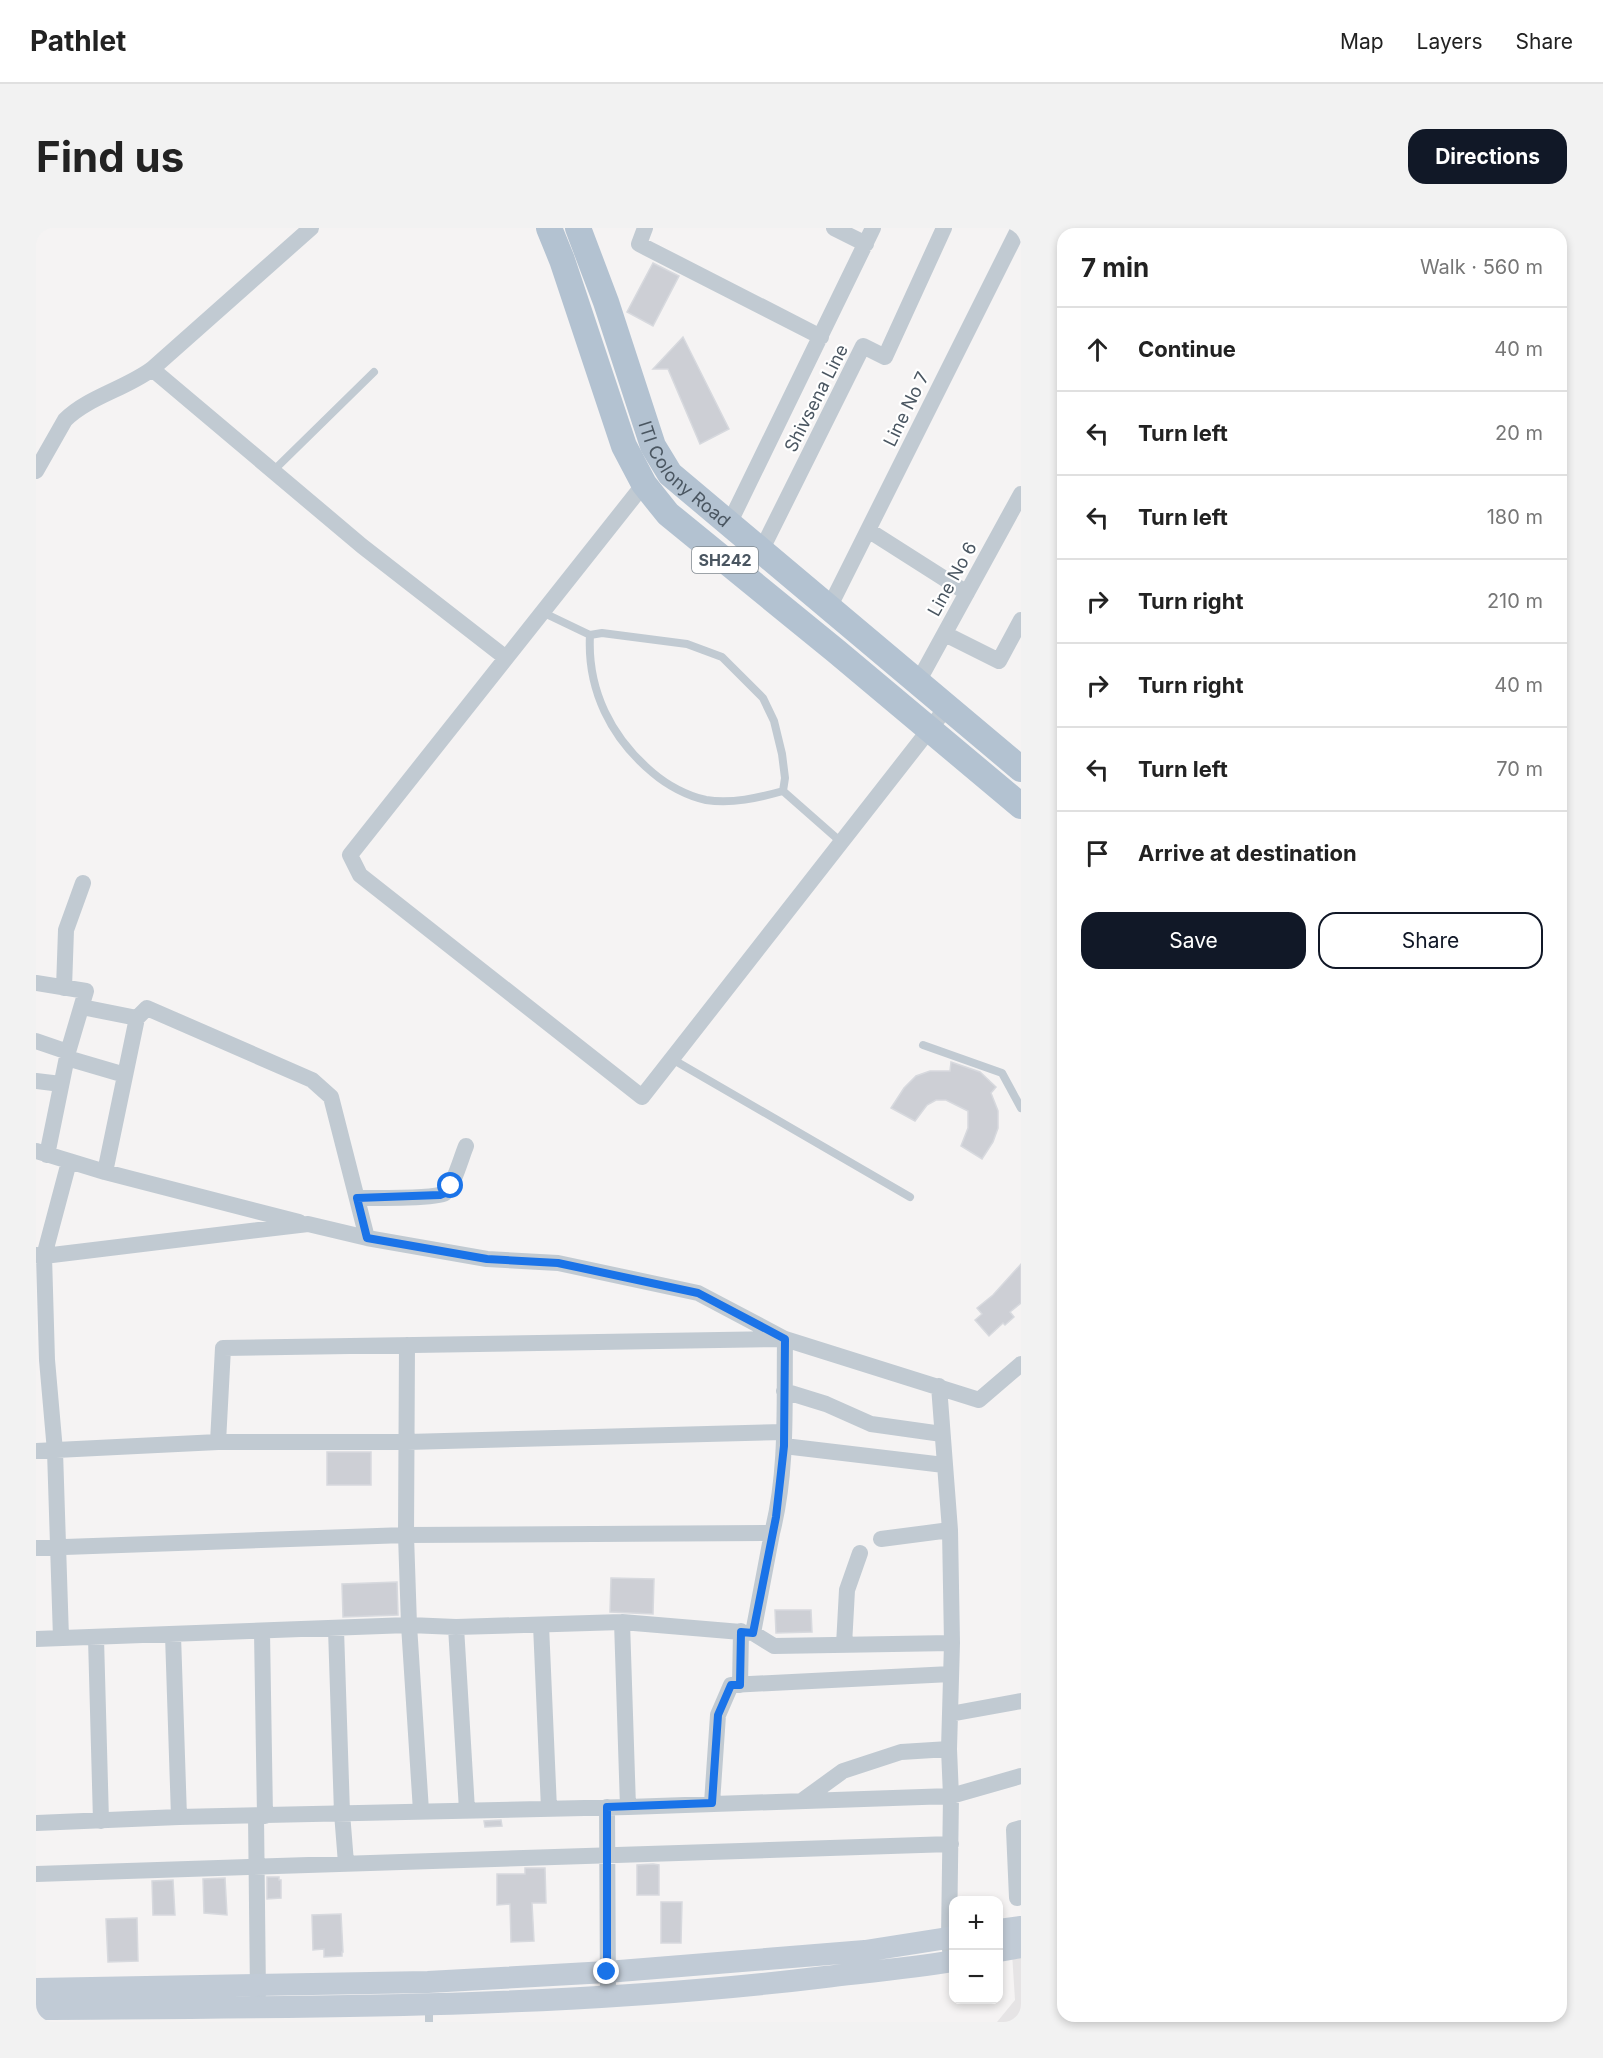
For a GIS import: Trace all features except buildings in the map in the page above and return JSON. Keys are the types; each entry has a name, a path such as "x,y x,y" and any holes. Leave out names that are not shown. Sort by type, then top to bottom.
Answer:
{"main road":[{"name":"SH242","path":"549,228 562,260 624,446 644,484 668,514 1021,806"},
{"name":"ITI Colony Road","path":"578,228 606,302 653,446 670,474 1021,769"}],"street":[{"path":"36,471 65,420 71,414 135,381 152,369 311,228"},
{"path":"645,228 639,244 821,337"},
{"path":"834,228 866,244"},
{"path":"729,524 873,228"},
{"name":"Shivsena Line","path":"761,551 863,346 885,357 944,228"},
{"name":"Line No 7","path":"829,608 1018,228"},
{"path":"152,369 362,546 506,658"},
{"path":"644,484 350,855 360,875 642,1097 947,707"},
{"name":"Line No 6","path":"918,682 1021,494"},
{"path":"868,530 966,594"},
{"path":"945,634 999,661 1021,620"},
{"path":"64,988 66,930 83,883"},
{"path":"36,983 86,991 42,1153 105,1172 367,1238 487,1259 558,1263 698,1293 785,1339 979,1400 1021,1364"},
{"path":"82,1007 137,1018"},
{"path":"105,1172 137,1018 147,1008 312,1080 331,1097 367,1238"},
{"path":"36,1041 67,1055 125,1075"},
{"path":"36,1081 61,1084"},
{"path":"357,1198 432,1196 445,1193 451,1186 466,1146"},
{"path":"61,1638 55,1451 41,1360 40,1256 69,1162"},
{"path":"40,1256 308,1224"},
{"path":"218,1442 223,1348 785,1339"},
{"path":"740,1685 747,1632 776,1517 784,1439 785,1339"},
{"path":"407,1345 406,1535 409,1625 421,1811"},
{"path":"939,1386 950,1530 951,1896"},
{"path":"784,1391 826,1404 871,1424 942,1434"},
{"path":"36,1451 218,1442 784,1439 944,1465"},
{"path":"881,1539 950,1530"},
{"path":"36,1548 406,1535 772,1533"},
{"path":"843,1645 847,1590 860,1553"},
{"path":"36,1639 409,1625 541,1625 622,1622 747,1632 774,1646 952,1642"},
{"path":"622,1622 628,1807"},
{"path":"541,1625 549,1809"},
{"path":"456,1626 467,1810"},
{"path":"336,1629 342,1813 346,1863"},
{"path":"258,2007 262,1632"},
{"path":"173,1635 179,1817"},
{"path":"96,1638 101,1821"},
{"path":"712,1803 718,1715 731,1685 951,1674"},
{"path":"950,1714 1021,1701"},
{"path":"803,1800 843,1771 901,1752 949,1749"},
{"path":"36,1823 951,1796 1021,1776"},
{"path":"607,1807 608,1998"},
{"path":"1017,1898 1014,1830 1021,1828"},
{"path":"36,1874 951,1844"},
{"path":"1003,1929 1021,1927"},
{"path":"36,1989 428,1982 607,1972 866,1952 949,1937"},
{"path":"1003,1951 1021,1947"},
{"path":"36,2009 258,2007 429,2014 726,1989 949,1961"}],"lane":[{"path":"273,471 375,372"},
{"path":"542,612 590,635 602,633 687,644 722,657 763,698 774,721 782,754 785,778 783,791"},
{"path":"590,635 589,648 596,690 606,718 620,740 660,779 704,800 733,802 761,798 783,791"},
{"path":"783,791 841,842"},
{"path":"923,1046 1002,1073 1021,1108"},
{"path":"672,1059 910,1197"}],"shaded area":[{"path":"1021,1951 1021,2022 997,2022 1015,2000 1012,1953"}],"route":[{"path":"451,1186 440,1195 357,1198 367,1238 487,1259 558,1263 698,1293 785,1339 784,1446 776,1517 753,1633 741,1632 740,1685 731,1685 718,1715 712,1803 607,1807 607,1972"}]}
